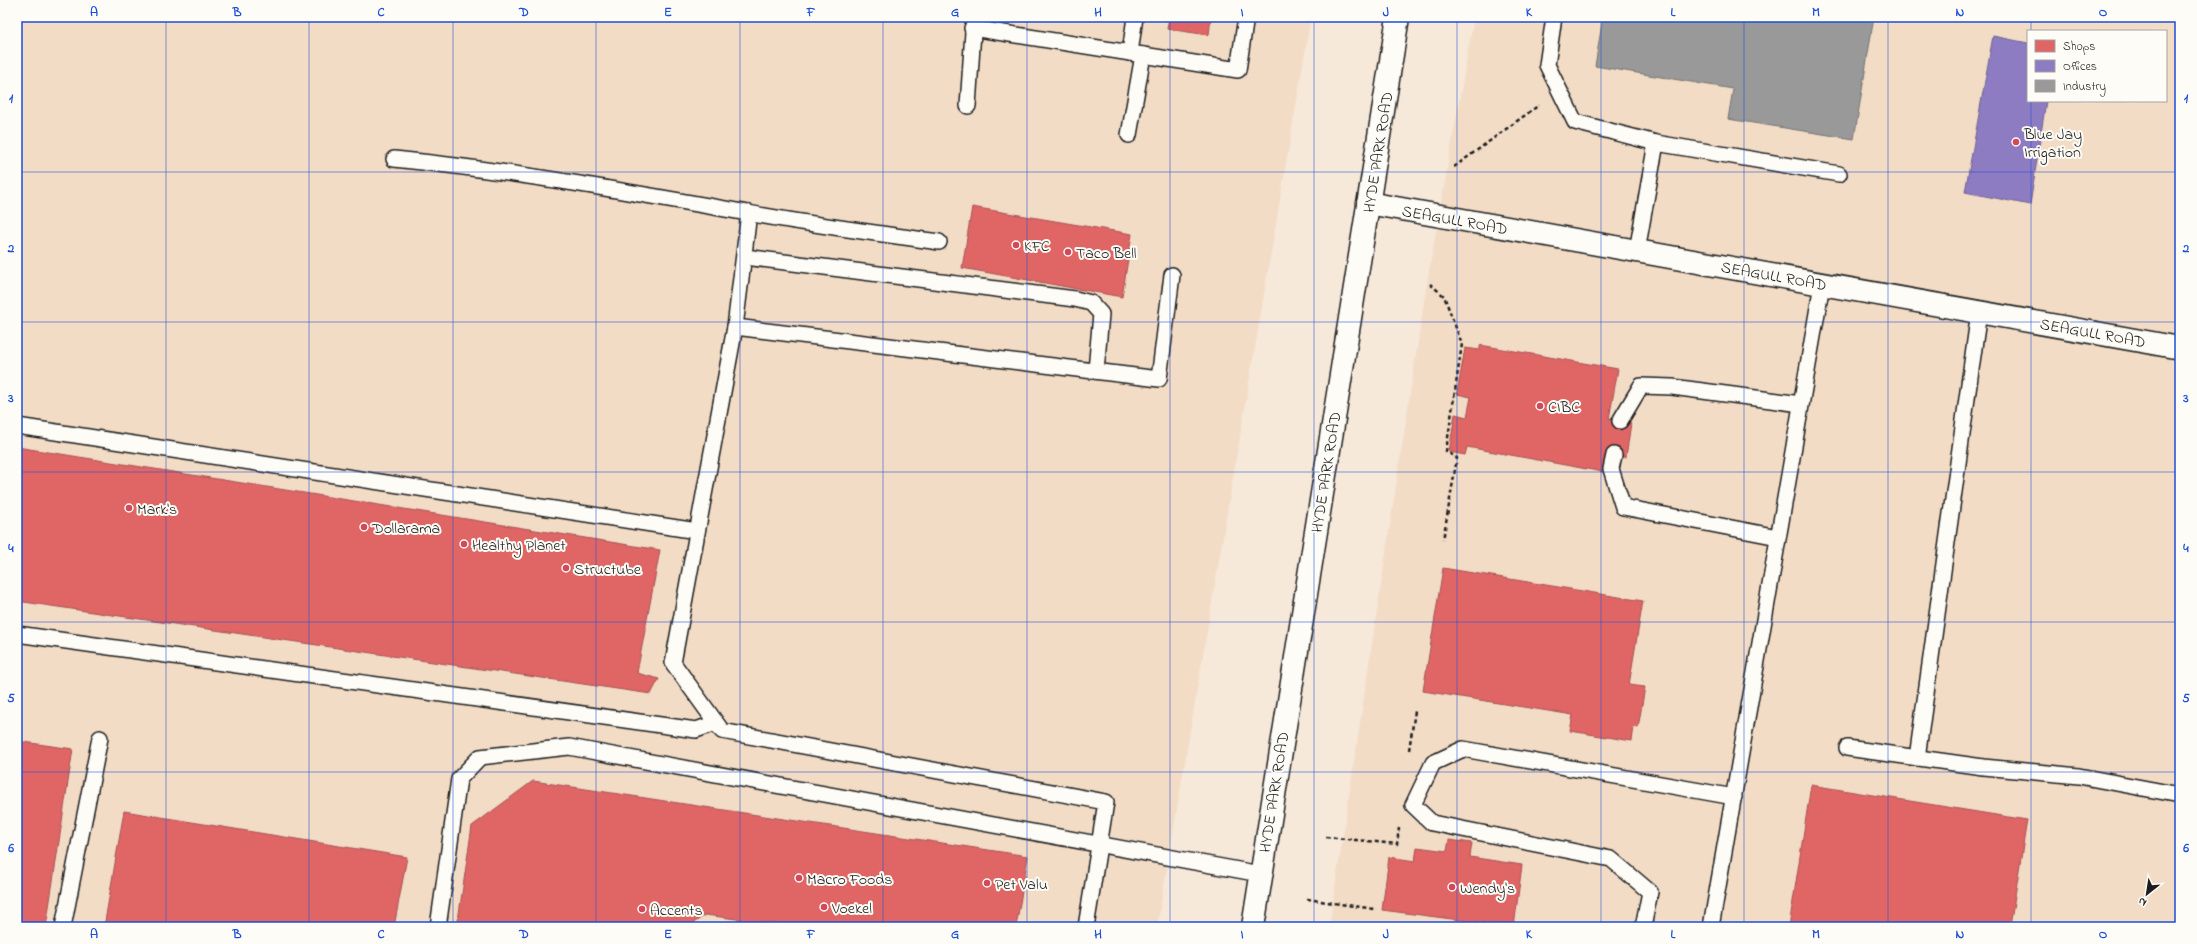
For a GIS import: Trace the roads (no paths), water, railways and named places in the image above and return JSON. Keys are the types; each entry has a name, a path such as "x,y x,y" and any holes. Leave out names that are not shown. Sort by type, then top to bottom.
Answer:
{"main road":[{"name":"HYDE PARK ROAD","path":"1253,927 1260,874 1398,17"},
{"name":"SEAGULL ROAD","path":"1368,203 2180,348"}],"lane":[{"path":"1129,135 1136,54 1135,17"},
{"path":"968,106 973,23 1136,54 1238,70 1246,17"},
{"path":"1554,17 1547,66 1575,122 1656,143 1839,174"},
{"path":"1637,251 1656,143"},
{"path":"394,159 481,168 568,181 750,213 939,242"},
{"path":"750,213 735,328 673,663 722,731 1106,802 1086,927"},
{"path":"745,257 1075,299 1091,303 1101,314 1096,371"},
{"path":"735,328 1159,379 1172,275"},
{"path":"1711,927 1822,284"},
{"path":"1917,758 1979,312"},
{"path":"1620,421 1641,386 1672,387 1801,404"},
{"path":"17,426 697,532"},
{"path":"1614,455 1612,469 1624,507 1778,537"},
{"path":"17,634 696,730 716,723"},
{"path":"63,927 100,738"},
{"path":"438,927 460,779 480,757 569,747 1260,874"},
{"path":"1847,748 1983,767 2079,776 2180,795"},
{"path":"1643,927 1650,892 1611,859 1432,823 1413,805 1433,763 1463,749 1734,797"}],"place":[{"name":"Blue Jay Irrigation","path":"2016,142"},
{"name":"KFC","path":"1016,245"},
{"name":"Taco Bell","path":"1068,252"},
{"name":"CIBC","path":"1540,406"},
{"name":"Mark's","path":"129,508"},
{"name":"Dollarama","path":"364,527"},
{"name":"Healthy Planet","path":"464,544"},
{"name":"Structube","path":"566,568"},
{"name":"Macro Foods","path":"799,878"},
{"name":"Pet Valu","path":"987,883"},
{"name":"Wendy's","path":"1452,887"},
{"name":"Voekel","path":"824,907"},
{"name":"Accents","path":"642,909"}]}
